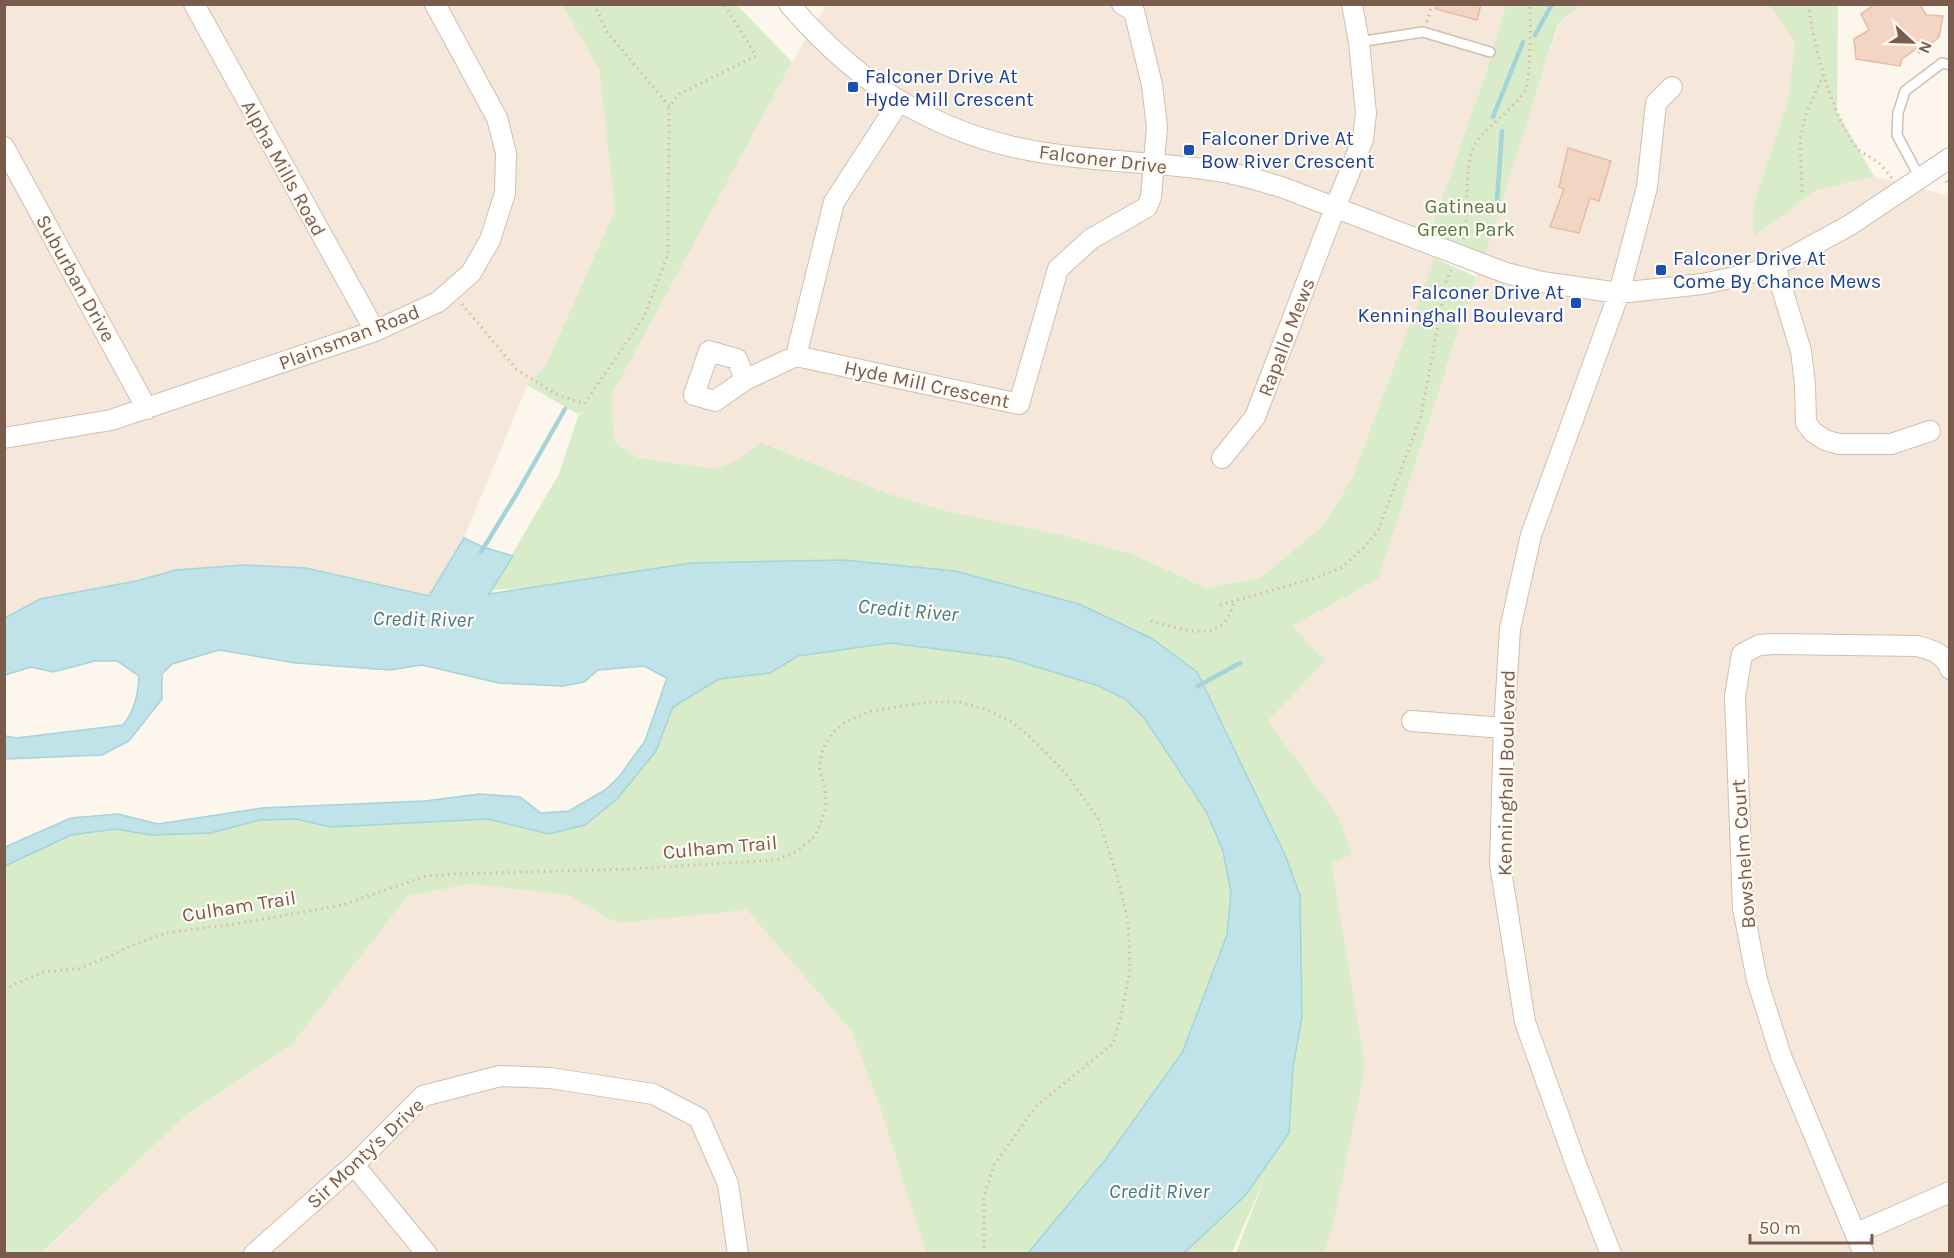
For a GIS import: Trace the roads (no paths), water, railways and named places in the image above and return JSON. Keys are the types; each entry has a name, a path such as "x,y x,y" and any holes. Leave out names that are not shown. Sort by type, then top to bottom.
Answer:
{"street":[{"name":"Alpha Mills Road","path":"194,4 375,331"},
{"name":"Plainsman Road","path":"4,438 111,420 375,331 438,302 471,273 490,240 505,193 506,153 497,118 435,4"},
{"name":"Falconer Drive","path":"789,4 812,31 841,59 899,102 948,126 1014,148 1058,155 1218,171 1251,178 1506,273 1542,282 1619,293 1702,284 1775,266 1850,225 1950,158"},
{"path":"1122,4 1134,10 1152,85 1157,128 1154,165"},
{"name":"Rapallo Mews","path":"1222,459 1255,417 1363,139 1366,113 1359,42 1352,4"},
{"name":"Kenninghall Boulevard","path":"1611,1254 1576,1167 1525,1022 1500,864 1504,728 1510,629 1531,535 1619,293 1647,187 1656,103 1672,87"},
{"path":"745,380 796,356 834,202 899,102"},
{"name":"Suburban Drive","path":"4,147 147,409"},
{"name":"Hyde Mill Crescent","path":"796,356 1019,404 1058,269 1091,239 1147,207 1151,197 1154,165"},
{"path":"1775,266 1801,351 1806,423 1813,432 1824,440 1839,444 1891,444 1930,431"},
{"name":"Bowshelm Court","path":"1864,1254 1781,1056 1757,980 1743,908 1735,696 1738,668 1742,654 1759,645 1775,644 1917,646 1936,651 1947,662 1950,669"},
{"path":"1412,721 1504,728"},
{"name":"Sir Monty's Drive","path":"254,1254 354,1165 423,1096 500,1076 550,1078 652,1094 699,1118 728,1184 738,1254"},
{"path":"354,1165 426,1254"},
{"path":"1857,1233 1950,1192"}],"lane":[{"path":"1359,42 1423,32 1490,52"},
{"path":"1920,178 1897,135 1898,113 1905,91 1942,63 1950,65"}],"water":[{"name":"Credit River","path":"464,538 483,547 513,556 489,594 691,563 843,560 955,571 1079,604 1151,638 1197,672 1286,857 1300,896 1302,1017 1293,1067 1289,1133 1245,1196 1184,1253 1028,1253 1106,1159 1182,1053 1227,935 1231,892 1223,851 1207,813 1145,719 1125,699 1099,686 1008,658 890,643 798,656 770,673 719,679 673,707 656,751 617,799 585,825 549,834 488,819 331,827 296,819 260,820 211,833 151,835 115,829 71,835 5,866 5,847 71,818 118,814 158,824 262,808 425,801 479,794 520,797 541,813 569,811 605,790 618,778 645,741 667,678 644,666 598,670 584,682 563,686 499,683 422,665 390,670 296,663 219,650 172,664 162,674 162,699 129,741 102,755 5,759 5,736 17,738 123,725 133,708 137,695 139,676 117,661 95,661 53,672 31,667 5,675 5,618 40,599 136,581 176,570 244,565 306,568 429,596"}],"waterway":[{"path":"1535,35 1552,4"},
{"path":"1493,117 1523,42"},
{"path":"1497,201 1502,131"},
{"path":"481,552 565,409"},
{"path":"1198,686 1240,663"}],"place":[{"name":"Falconer Drive At Hyde Mill Crescent","path":"853,87"},
{"name":"Falconer Drive At Bow River Crescent","path":"1189,150"},
{"name":"Falconer Drive At Come By Chance Mews","path":"1661,270"},
{"name":"Falconer Drive At Kenninghall Boulevard","path":"1576,303"}],"park label":[{"name":"Gatineau Green Park","path":"1466,218"}]}
